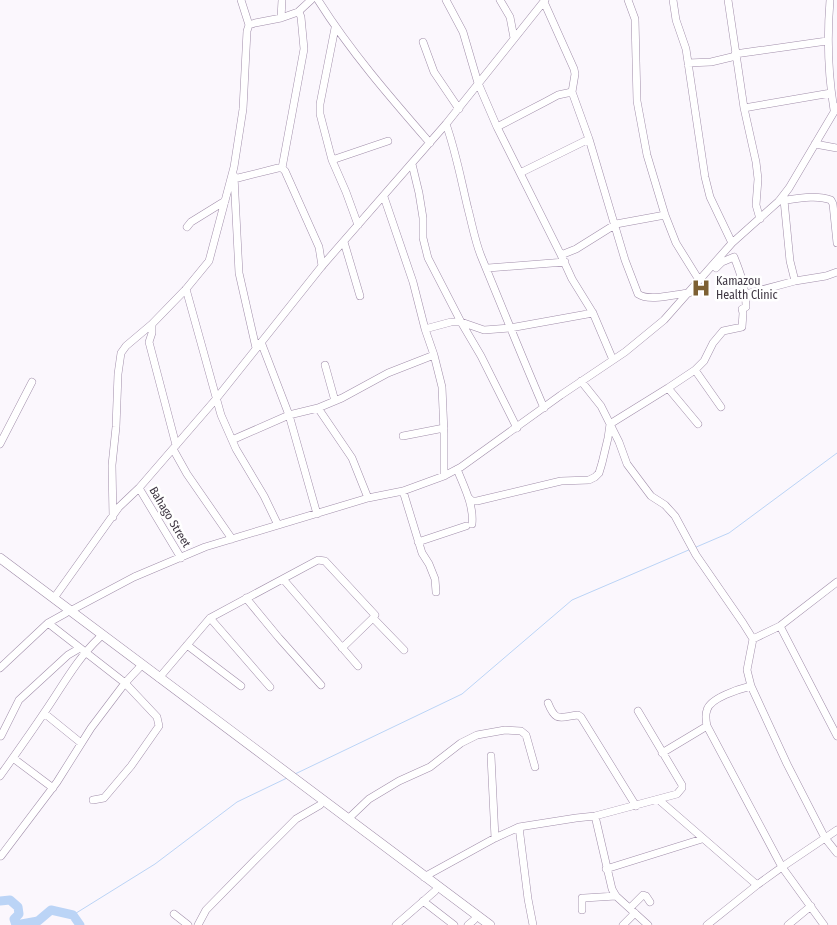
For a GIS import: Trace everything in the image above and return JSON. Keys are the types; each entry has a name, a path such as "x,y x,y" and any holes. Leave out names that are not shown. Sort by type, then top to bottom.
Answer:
{"main road":[{"path":"0,558 54,598 99,638 435,891 474,923"},
{"path":"0,564 159,678 490,925"}],"street":[{"path":"241,0 250,25"},
{"path":"281,18 282,0"},
{"path":"113,516 111,474 121,353 186,289 209,260 234,167 243,109 247,30 250,25 255,23 299,12 311,0"},
{"path":"318,0 335,28 384,91 430,143"},
{"path":"446,0 463,32 478,83 497,127 583,299 593,313 614,360"},
{"path":"500,0 510,17 514,38"},
{"path":"628,0 635,19 637,101 647,155 665,215 676,243 699,280"},
{"path":"673,0 676,20 686,49 705,177 710,197 732,243"},
{"path":"728,0 744,108 756,162 758,180 756,205 760,219"},
{"path":"0,668 48,623 134,578 205,547 368,498 403,491 444,476 517,428 581,381 625,352 664,320 732,243 781,201 836,109 831,93 828,41 830,0"},
{"path":"54,598 124,501 139,488 216,399 322,266 459,109 544,1 574,69 572,92 616,224 625,260 638,294 650,298 689,293"},
{"path":"299,12 304,49 282,168 319,247 322,266"},
{"path":"335,28 320,110 332,160 358,225"},
{"path":"688,63 711,62 736,55 828,41"},
{"path":"423,42 434,72 459,109"},
{"path":"497,127 551,98 572,92"},
{"path":"744,108 831,93"},
{"path":"446,124 453,144 481,256 488,268 510,328 544,408"},
{"path":"520,173 589,139"},
{"path":"332,160 388,141"},
{"path":"815,144 837,148"},
{"path":"412,164 419,193 426,252 517,428"},
{"path":"234,167 239,273 258,345 289,415 317,514"},
{"path":"234,179 282,168"},
{"path":"384,197 413,282 442,386 444,476"},
{"path":"781,201 826,198 831,200 834,204 837,243"},
{"path":"187,226 225,201"},
{"path":"781,201 794,281"},
{"path":"488,268 563,258 616,224 665,215"},
{"path":"344,242 360,296"},
{"path":"610,424 695,370 704,361 723,331 742,327 742,310 746,307 746,294 741,272 734,258 722,262 714,271 699,280"},
{"path":"746,294 837,272"},
{"path":"186,289 216,399 232,440 264,496 278,526"},
{"path":"425,328 451,322 461,322 484,330 510,328 593,313"},
{"path":"152,324 149,342 174,447 187,474 232,539"},
{"path":"232,440 289,415 318,408 388,373 434,354"},
{"path":"325,366 334,401"},
{"path":"384,366 388,373"},
{"path":"695,370 721,407"},
{"path":"581,381 601,406 627,464 651,496 665,505 675,516 696,555 744,623 753,640 747,670 751,686 787,764 825,838 837,853"},
{"path":"0,444 32,382"},
{"path":"668,388 698,424"},
{"path":"318,408 352,458 368,498"},
{"path":"469,498 472,501 477,501 561,481 589,480 595,477 599,473 602,463 610,424"},
{"path":"403,436 444,428"},
{"path":"418,542 469,525 473,516 469,498 457,469"},
{"name":"Bahago Street","path":"139,488 181,558"},
{"path":"403,491 418,542 434,579 436,592"},
{"path":"159,678 210,618 318,560 322,559 375,616"},
{"path":"283,579 358,666"},
{"path":"753,640 780,626 837,582"},
{"path":"246,598 321,684"},
{"path":"210,618 270,687"},
{"path":"342,648 373,618 404,650"},
{"path":"48,623 126,682 157,717 159,726 131,766 104,798 93,800"},
{"path":"780,626 837,736"},
{"path":"1,736 19,700 68,655 83,650 99,638"},
{"path":"187,645 241,686"},
{"path":"0,776 44,713 83,650"},
{"path":"1,856 52,788 81,743 126,682 139,668"},
{"path":"751,686 736,690 710,705 707,710 707,726 782,867 824,925"},
{"path":"548,703 552,712 558,717 564,718 578,715 581,718 636,806"},
{"path":"424,877 519,827 595,816 677,794 682,788 638,712"},
{"path":"44,713 81,743"},
{"path":"662,753 707,726"},
{"path":"348,819 369,799 399,781 417,774 461,743 477,735 505,730 521,731 526,735 535,767"},
{"path":"491,756 495,838"},
{"path":"13,758 52,788"},
{"path":"659,800 702,839 757,884"},
{"path":"198,925 206,910 296,819 320,805"},
{"path":"595,816 612,889 616,896 648,925"},
{"path":"519,827 533,925"},
{"path":"707,925 757,884 837,830"},
{"path":"606,869 702,839"},
{"path":"396,925 435,891"},
{"path":"624,925 643,895 650,902"},
{"path":"582,910 582,898 616,896"},
{"path":"423,901 454,925"},
{"path":"788,925 811,906"},
{"path":"174,914 188,925"}],"waterway":[{"path":"694,548 729,533 837,453"},
{"path":"295,774 462,694 572,600 691,549"},
{"path":"73,915 155,864 237,802 287,778"},
{"path":"0,901 10,900 18,907 19,914 14,919 16,925"},
{"path":"16,925 38,921 51,910 73,915 80,925"}],"place":[{"name":"Kamazou Health Clinic","path":"701,288"}]}
